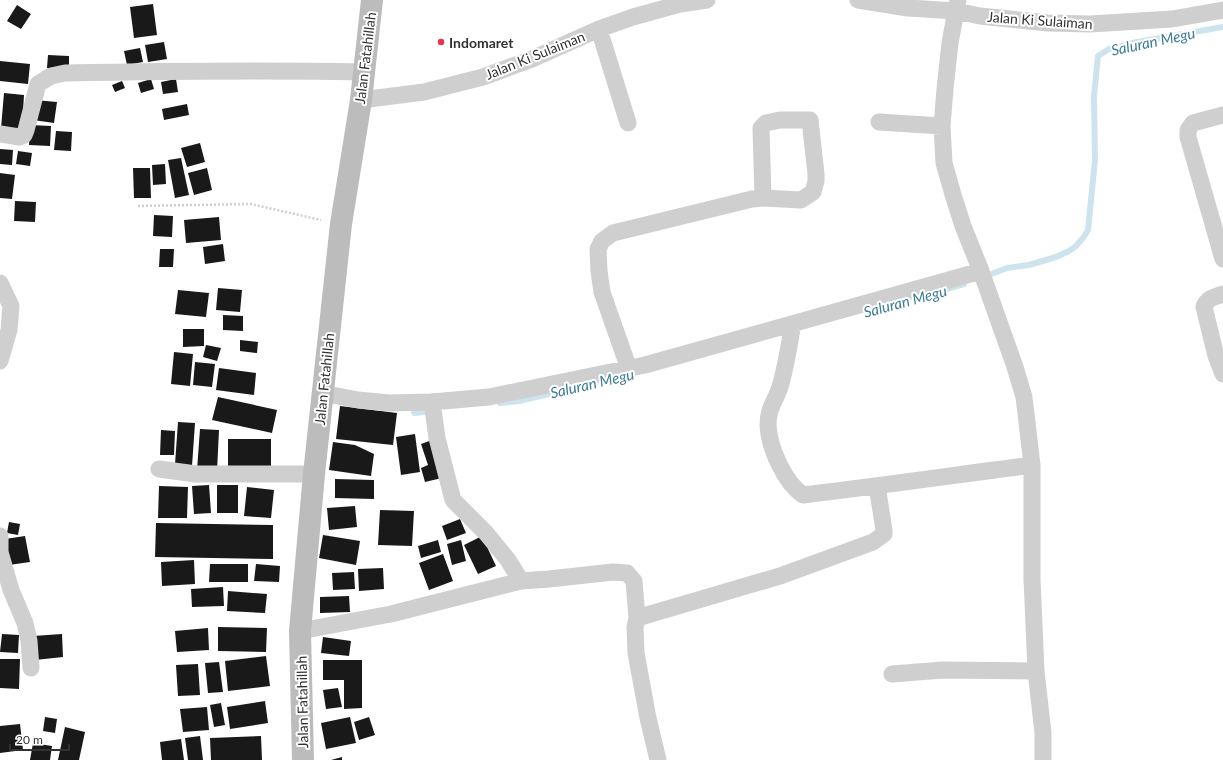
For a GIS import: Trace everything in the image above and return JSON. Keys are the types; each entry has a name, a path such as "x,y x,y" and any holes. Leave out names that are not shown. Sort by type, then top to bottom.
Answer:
{"street":[{"name":"Jalan Fatahillah","path":"303,760 300,631 314,474 341,224 361,100 372,0"},
{"name":"Jalan Ki Sulaiman","path":"361,100 424,92 483,77 532,59 599,29 633,17 679,2 707,0"},
{"name":"Jalan Ki Sulaiman","path":"858,0 908,8 957,5 980,16 1090,24 1172,19 1223,10"},
{"path":"957,5 950,43 945,89 942,126 944,163 963,226 982,274 1024,397 1032,465 1032,579 1036,671 1043,733 1043,760"},
{"path":"599,29 628,123"},
{"path":"0,134 19,137 24,135 38,84 51,76 65,73 190,71 363,72"},
{"path":"1223,115 1193,123 1188,130 1188,137 1216,211 1223,259"},
{"path":"629,369 602,292 598,249 602,241 613,233 752,199 763,198 802,200 813,192 816,181 810,120 780,120 766,123 761,128 763,198"},
{"path":"879,122 942,126"},
{"path":"322,393 358,400 433,408 629,369 791,332 982,274"},
{"path":"0,283 11,306 9,330 0,361"},
{"path":"1223,294 1210,299 1206,302 1204,307 1216,356 1223,374"},
{"path":"791,332 780,388 770,408 768,425 773,450 782,470 797,491 803,495 1032,465"},
{"path":"433,408 437,438 453,500 486,533 508,560 522,581"},
{"path":"159,469 196,474 314,474"},
{"path":"637,618 780,576 873,542 884,534 878,486"},
{"path":"0,536 0,552 11,590 26,623 30,668"},
{"path":"300,631 391,614 522,581 613,572 627,573 634,581 637,618 635,628 636,653 648,718 658,760"},
{"path":"892,674 943,670 1036,671"}],"path":[{"path":"138,206 251,204 341,224"}],"building":[{"path":"153,4 157,35 134,38 130,7"},
{"path":"17,5 31,14 21,29 7,21"},
{"path":"164,42 167,59 148,62 145,45"},
{"path":"140,48 143,62 127,65 124,51"},
{"path":"48,55 69,56 69,68 47,68"},
{"path":"0,61 30,64 28,84 0,81"},
{"path":"151,79 154,89 141,93 138,83"},
{"path":"176,79 178,92 163,94 161,82"},
{"path":"122,81 125,88 115,92 112,85"},
{"path":"4,93 24,95 22,130 1,128"},
{"path":"35,100 57,102 54,123 33,120"},
{"path":"187,104 189,115 164,120 162,109"},
{"path":"30,125 51,126 50,146 29,145"},
{"path":"56,131 72,132 71,151 54,150"},
{"path":"200,143 205,162 187,167 181,148"},
{"path":"0,149 13,150 12,165 0,164"},
{"path":"18,151 32,153 30,166 16,164"},
{"path":"181,158 189,195 175,198 168,160"},
{"path":"165,164 166,184 153,185 152,165"},
{"path":"133,168 150,168 151,198 134,198"},
{"path":"207,168 212,190 194,195 188,173"},
{"path":"0,173 15,175 12,199 0,198"},
{"path":"15,201 36,202 35,222 14,221"},
{"path":"154,215 173,216 172,237 153,236"},
{"path":"219,217 221,240 186,243 184,220"},
{"path":"223,244 225,261 205,264 203,247"},
{"path":"160,249 174,249 173,267 159,267"},
{"path":"218,288 242,290 240,312 216,310"},
{"path":"178,290 209,293 206,317 175,314"},
{"path":"223,315 243,316 243,331 223,330"},
{"path":"183,329 204,329 204,346 183,347"},
{"path":"240,340 258,342 257,353 240,351"},
{"path":"206,345 221,348 217,361 203,357"},
{"path":"174,352 193,354 190,386 171,384"},
{"path":"195,362 215,364 212,387 193,385"},
{"path":"219,368 256,373 254,395 216,390"},
{"path":"218,397 277,410 272,433 212,420"},
{"path":"340,406 397,413 393,445 336,439"},
{"path":"178,422 195,423 192,466 175,464"},
{"path":"200,429 219,430 217,471 197,470"},
{"path":"161,430 175,431 174,455 160,455"},
{"path":"415,434 420,472 401,475 396,437"},
{"path":"228,439 271,439 271,473 228,473"},
{"path":"432,440 446,477 425,482 421,468 428,465 421,444"},
{"path":"333,442 355,445 374,454 371,476 329,470"},
{"path":"335,479 374,480 374,499 335,498"},
{"path":"209,485 211,513 194,514 192,486"},
{"path":"217,485 238,485 238,513 217,513"},
{"path":"159,486 188,487 187,518 158,518"},
{"path":"247,487 274,490 271,518 244,516"},
{"path":"355,506 357,527 329,530 327,508"},
{"path":"380,510 414,511 412,546 378,545"},
{"path":"460,519 466,533 447,540 442,526"},
{"path":"9,522 20,524 18,535 7,533"},
{"path":"156,523 273,525 273,559 155,557"},
{"path":"323,535 360,541 356,565 319,558"},
{"path":"25,536 30,562 9,565 5,539"},
{"path":"482,536 496,566 478,574 464,545"},
{"path":"438,540 441,552 421,558 418,546"},
{"path":"461,540 466,561 452,565 447,544"},
{"path":"443,554 453,581 429,590 419,563"},
{"path":"194,560 195,584 162,586 161,562"},
{"path":"210,564 248,564 248,582 209,582"},
{"path":"256,564 280,566 279,582 254,581"},
{"path":"383,568 384,589 359,591 358,569"},
{"path":"354,572 355,589 333,590 332,573"},
{"path":"223,587 224,606 192,607 191,589"},
{"path":"228,591 267,594 265,613 227,611"},
{"path":"349,596 350,612 320,613 320,597"},
{"path":"218,627 267,628 266,652 218,651"},
{"path":"208,628 209,650 177,652 175,631"},
{"path":"2,634 19,635 18,653 0,652"},
{"path":"62,634 63,657 35,660 33,636"},
{"path":"323,637 351,641 349,656 321,653"},
{"path":"266,656 270,686 228,691 225,661"},
{"path":"0,659 20,659 19,689 0,688"},
{"path":"323,660 362,660 362,708 344,709 344,680 323,680"},
{"path":"219,662 223,692 208,693 205,663"},
{"path":"198,664 200,695 178,696 176,665"},
{"path":"338,688 342,707 326,709 323,690"},
{"path":"265,701 268,723 230,729 227,707"},
{"path":"221,703 225,725 214,727 210,705"},
{"path":"207,707 209,730 183,732 180,709"},
{"path":"45,717 57,719 55,733 43,731"},
{"path":"350,717 356,743 326,749 321,723"},
{"path":"369,717 375,735 359,740 354,722"},
{"path":"20,724 23,750 0,753 0,726"},
{"path":"65,727 85,732 79,760 58,760"},
{"path":"200,736 203,760 188,760 185,738"},
{"path":"261,736 262,760 211,760 210,738"},
{"path":"181,739 184,760 162,760 160,742"},
{"path":"33,743 52,746 50,760 30,760"},
{"path":"342,757 342,760 331,760"}],"waterway":[{"name":"Saluran Megu","path":"984,277 1007,268 1029,265 1056,257 1075,247 1088,230 1095,160 1094,96 1098,56 1109,49 1137,42 1223,27"},
{"name":"Saluran Megu","path":"929,294 964,284"},
{"name":"Saluran Megu","path":"500,403 519,401 566,390"},
{"name":"Saluran Megu","path":"414,413 432,411"}],"place":[{"name":"Indomaret","path":"441,42"}]}
